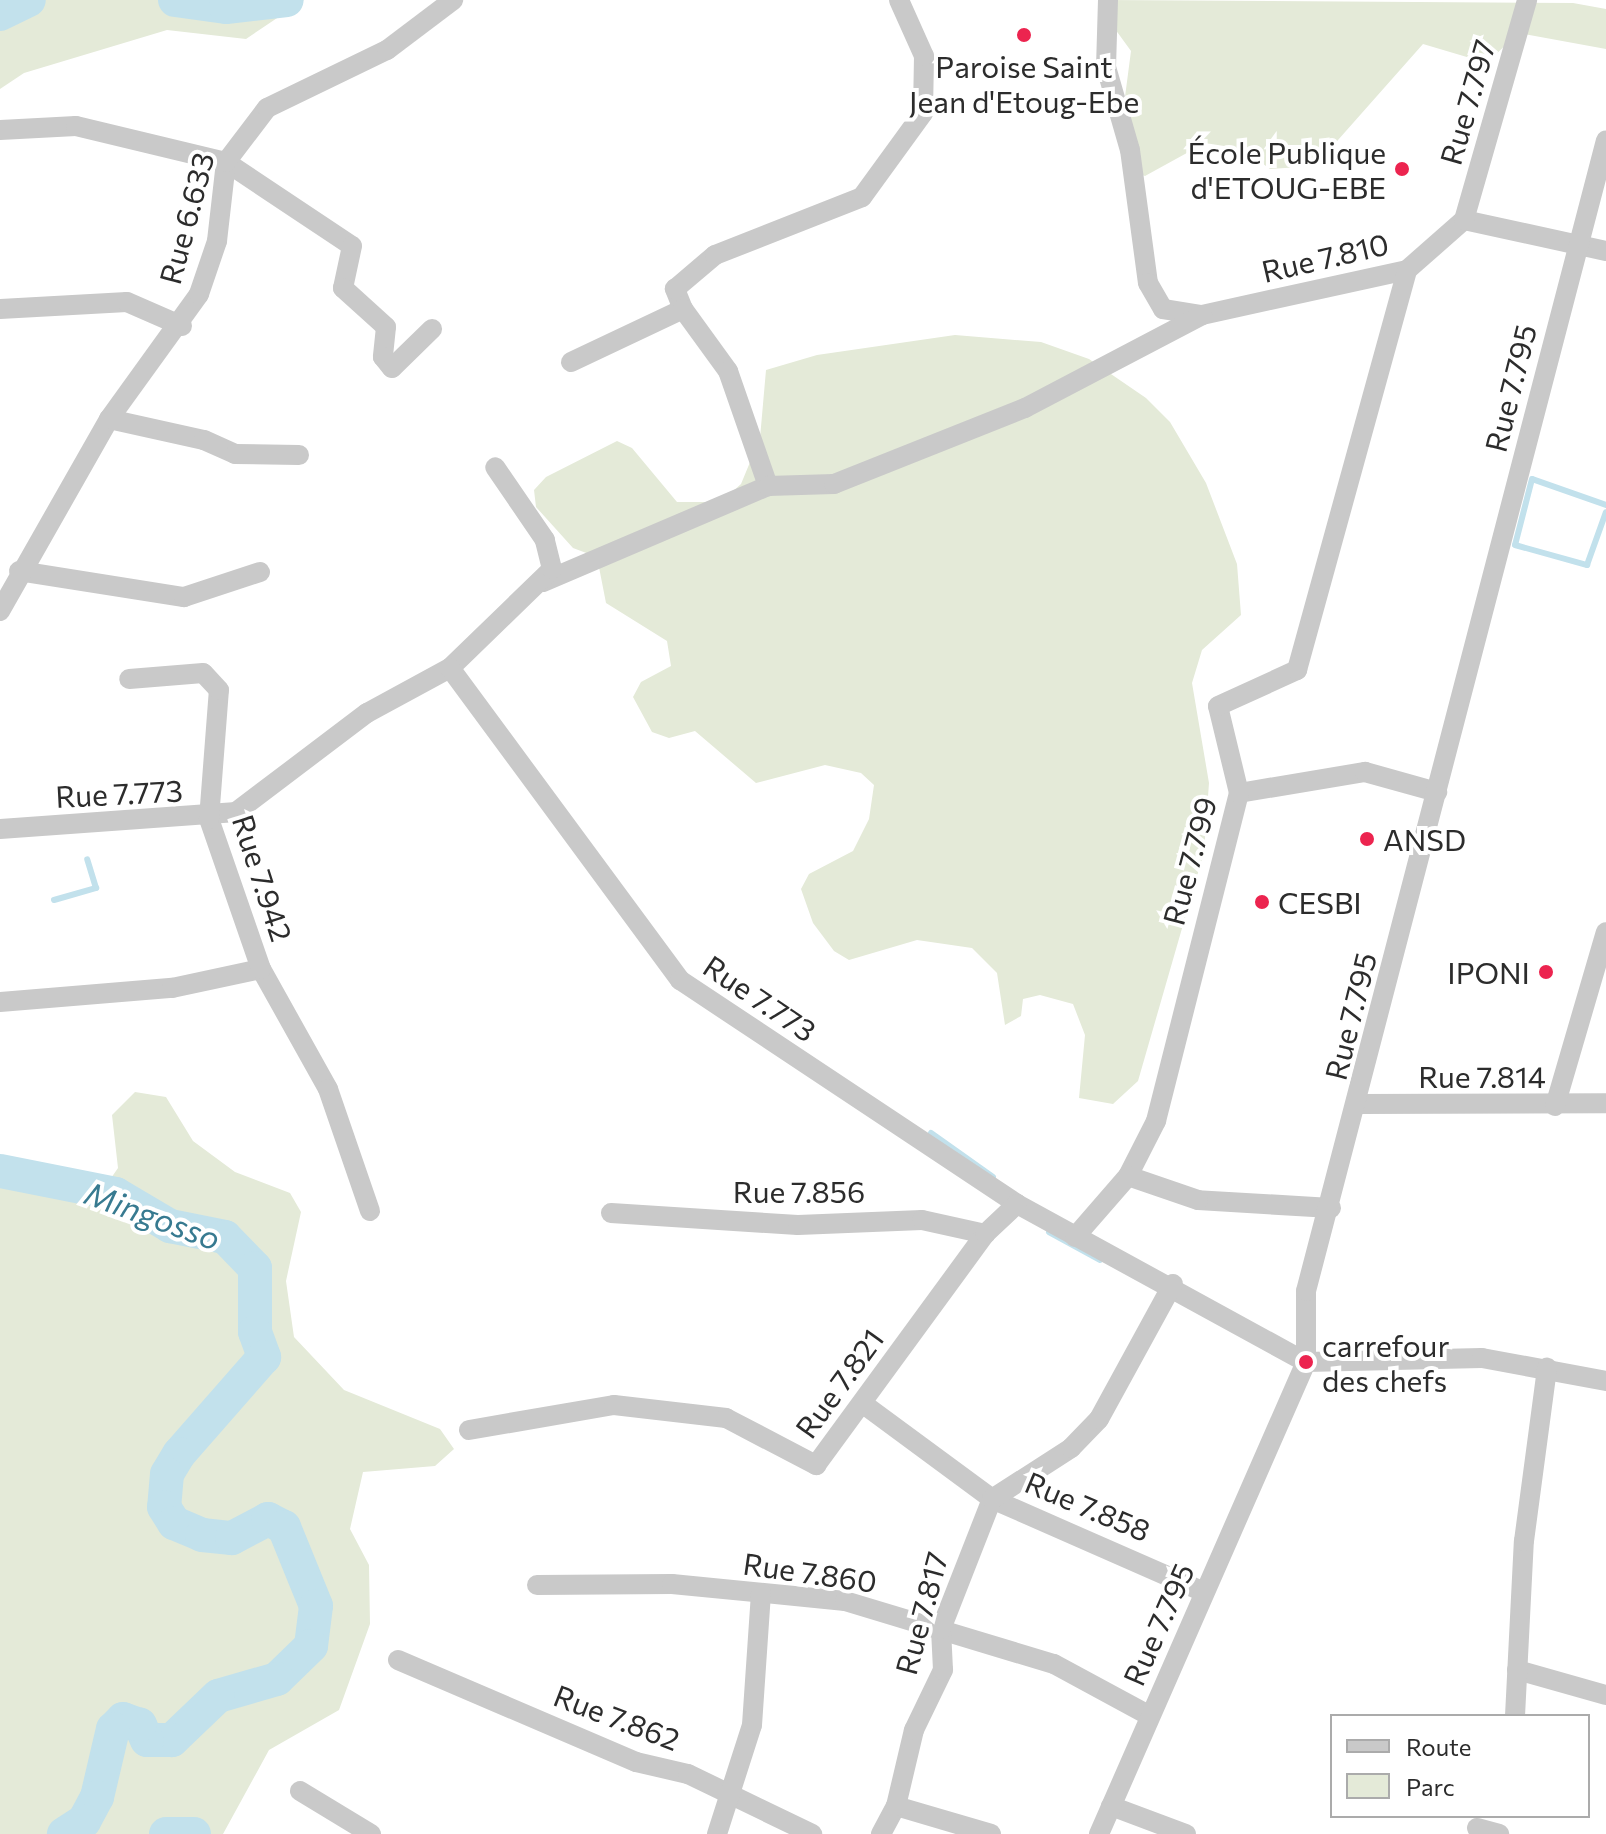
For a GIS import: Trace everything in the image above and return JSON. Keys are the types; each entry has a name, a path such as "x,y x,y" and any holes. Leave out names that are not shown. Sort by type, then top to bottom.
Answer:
{"street":[{"name":"Rue 6.633","path":"0,611 19,571 109,419 182,326 217,241 226,162 267,108 387,50 453,0"},
{"path":"768,486 728,371 683,309 675,289 715,255 862,197 923,113 924,56 899,0"},
{"name":"Rue 7.810","path":"1108,0 1106,67 1130,150 1148,283 1163,309 1202,315 1407,270 1464,220"},
{"name":"Rue 7.797","path":"1464,220 1527,0"},
{"path":"0,130 76,126 226,162 352,246 343,288 386,327 383,357 392,368 432,329"},
{"name":"Rue 7.795","path":"1099,1834 1306,1362 1306,1291 1359,1104 1606,140"},
{"path":"1464,220 1606,251"},
{"name":"Rue 7.799","path":"1075,1237 1128,1176 1156,1121 1239,793 1218,706 1297,670 1407,270"},
{"path":"0,309 127,302 182,326"},
{"path":"571,362 683,309"},
{"path":"450,668 543,582 768,486 834,484 1025,408 1202,315"},
{"path":"109,419 204,440 235,454 299,455"},
{"path":"495,467 553,557 543,582"},
{"path":"19,571 184,597 210,594 260,572"},
{"name":"Rue 7.773","path":"0,829 209,819 253,805 367,713 450,668 680,980 1017,1204 1075,1237 1173,1284 1306,1362"},
{"name":"Rue 7.942","path":"0,1002 172,988 261,969 209,819 219,690 214,679 203,673 129,679"},
{"path":"1239,793 1365,772 1437,792"},
{"path":"1555,1106 1606,932"},
{"path":"261,969 328,1089 370,1211"},
{"name":"Rue 7.814","path":"1359,1104 1555,1106 1606,1103"},
{"path":"1128,1176 1198,1200 1331,1208"},
{"name":"Rue 7.821","path":"469,1430 614,1405 726,1418 816,1465 985,1234 1017,1204"},
{"name":"Rue 7.856","path":"611,1213 798,1225 922,1220 985,1234"},
{"path":"992,1499 1071,1448 1099,1419 1173,1284"},
{"path":"1306,1362 1456,1357 1547,1368 1606,1381"},
{"path":"1515,1714 1524,1541 1547,1368"},
{"name":"Rue 7.858","path":"862,1403 992,1499 1204,1592"},
{"name":"Rue 7.817","path":"881,1834 896,1806 914,1730 943,1670 941,1629 992,1499"},
{"name":"Rue 7.860","path":"537,1585 621,1582 845,1601 1067,1669 1150,1716"},
{"path":"717,1834 733,1801 752,1725 761,1593"},
{"name":"Rue 7.862","path":"398,1660 636,1762 688,1774 733,1801 812,1834"},
{"path":"1517,1670 1606,1695"},
{"path":"300,1791 371,1834"},
{"path":"896,1806 991,1834"},
{"path":"1111,1806 1186,1834"},
{"path":"1478,1826 1499,1834"}],"green space":[{"path":"0,0 304,0 246,39 167,30 24,73 0,89"},
{"path":"1106,0 1573,3 1606,9 1606,49 1518,33 1487,63 1423,44 1315,166 1270,169 1243,149 1205,143 1145,176 1137,173 1120,135 1131,51 1107,18"},
{"path":"955,335 1041,342 1089,359 1146,398 1170,422 1206,483 1237,564 1241,615 1202,650 1192,683 1209,783 1204,852 1138,1081 1113,1104 1079,1098 1085,1035 1073,1004 1040,995 1023,999 1021,1016 1005,1025 997,973 972,948 917,940 849,960 834,951 813,923 801,889 809,874 853,851 869,819 874,785 861,773 825,765 756,783 695,731 669,738 652,732 633,697 641,682 671,666 667,641 606,603 597,557 573,548 536,507 534,490 546,477 617,441 632,448 677,502 721,502 741,484 760,438 766,370 817,355"},
{"path":"135,1092 166,1097 193,1141 235,1172 290,1193 301,1212 286,1281 294,1337 344,1390 440,1429 454,1449 435,1466 363,1472 350,1529 369,1565 370,1624 339,1710 269,1750 223,1834 0,1834 0,1164 109,1181 118,1168 112,1115"}],"waterway":[{"name":"Mingosso","path":"0,14 29,0"},
{"name":"Mingosso","path":"175,0 226,7 287,0"},
{"path":"1606,505 1532,479 1515,545 1587,565 1606,512"},
{"path":"54,900 96,888 87,859"},
{"path":"931,1133 993,1177"},
{"name":"Mingosso","path":"0,1171 116,1194 170,1226 225,1237 255,1268 255,1332 264,1357 179,1454 167,1474 164,1507 174,1523 202,1535 232,1538 268,1519 284,1527 316,1606 311,1646 277,1679 218,1696 172,1740 147,1740 140,1725 123,1719 113,1729 97,1797 84,1821 64,1834"},
{"path":"1049,1232 1100,1260"},
{"name":"Mingosso","path":"166,1834 194,1834"}],"place":[{"name":"Paroise Saint Jean d'Etoug-Ebe","path":"1024,35"},
{"name":"École Publique d'ETOUG-EBE","path":"1402,169"},
{"name":"ANSD","path":"1367,839"},
{"name":"CESBI","path":"1262,902"},
{"name":"IPONI","path":"1546,972"},
{"name":"carrefour des chefs","path":"1306,1362"}]}
